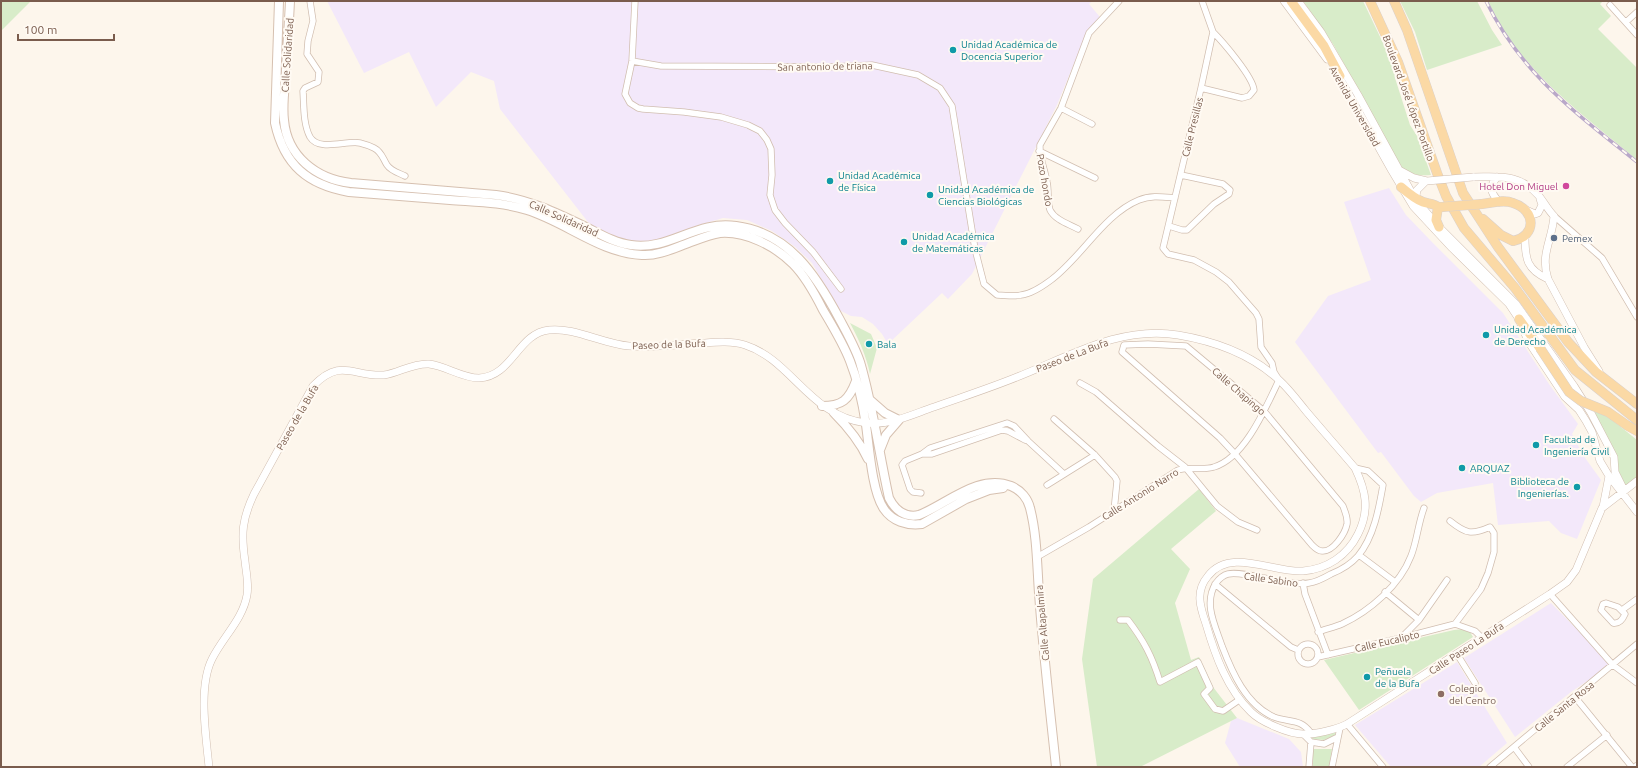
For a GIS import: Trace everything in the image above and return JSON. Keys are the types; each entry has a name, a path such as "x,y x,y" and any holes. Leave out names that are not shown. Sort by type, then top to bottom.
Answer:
{"main road":[{"name":"Calle Solidaridad","path":"279,1 275,123 280,142 288,158 297,168 311,179 326,187 349,192 491,203 516,207 547,218 604,246 624,253 650,255 664,252 711,235 721,233 736,234 753,238 788,259 800,272 814,293 841,341 851,363 870,423"},
{"name":"Calle Solidaridad","path":"290,1 283,109 284,120 286,132 294,150 316,173 335,181 351,184 496,194 517,198 550,210 603,236 629,245 644,247 658,245 698,229 717,225 736,226 761,232 791,250 807,266 821,287 856,350 869,399 870,423"},
{"path":"1291,1 1324,46 1340,76"},
{"name":"Boulevard José López Portillo","path":"1370,1 1398,62 1437,173 1456,215 1464,228 1515,288 1576,370 1637,420"},
{"name":"Boulevard José López Portillo","path":"1394,1 1407,30 1463,193 1474,212 1568,342 1602,376 1637,404"},
{"path":"1401,187 1414,202 1434,204 1440,207 1513,202 1526,210 1530,219 1531,228 1525,237 1513,241 1507,240 1474,212"},
{"path":"1439,227 1436,220 1440,207"},
{"path":"1519,319 1540,348 1568,392 1582,401 1608,412 1637,431"},
{"path":"822,406 832,406 840,403 852,392 856,381"},
{"path":"869,399 885,413 899,420 886,435 881,443 879,452"},
{"path":"834,413 843,422 864,451 871,464"},
{"path":"870,423 879,452 889,498 895,508 906,514 914,516 919,515 960,493 981,485 998,484 1011,486"},
{"path":"870,423 871,464 880,500 883,508 897,520 910,524 925,523 960,502 980,493 1011,486"},
{"name":"Calle Altapalmira","path":"1011,486 1024,496 1030,507 1037,557 1056,767"}],"street":[{"path":"310,1 313,21 307,54 319,72 318,82 305,88 303,91 306,124 310,137 316,142 331,145 359,142 380,152 388,166 394,171 405,176"},
{"path":"635,1 632,61 625,94 630,103 643,110 684,112 721,117 748,125 760,131 767,140 771,149 772,175 770,195 776,210 785,223 813,252 841,289"},
{"name":"Pozo hondo","path":"1078,229 1058,219 1050,210 1047,181 1040,145 1061,108 1089,33 1119,1"},
{"path":"1201,88 1242,98 1249,96 1254,90 1252,82 1240,65 1224,43 1213,32 1202,1"},
{"name":"Avenida Universidad","path":"1284,1 1340,76 1401,187"},
{"name":"Avenida Universidad","path":"1298,1 1324,38 1358,95 1414,202 1422,212"},
{"path":"1610,5 1637,35"},
{"path":"1626,22 1637,12"},
{"name":"Calle Presillas","path":"1213,32 1163,248 1168,254 1194,260 1216,272 1229,282 1256,313 1259,319 1261,347 1272,363 1274,372 1279,380"},
{"name":"San antonio de triana","path":"632,61 661,66 828,67 872,64 918,74 940,88 952,106 975,249 984,284 997,295 1022,295 1044,286 1063,271 1102,228 1117,214 1139,200 1157,196 1175,198"},
{"path":"1061,108 1092,124"},
{"path":"1040,151 1095,178"},
{"path":"1397,168 1407,175 1426,181 1473,177 1518,179 1539,196 1554,216 1602,258 1637,317"},
{"path":"1169,226 1187,230 1214,204 1229,194 1230,190 1223,184 1181,175"},
{"path":"1497,177 1491,185 1491,191 1499,202"},
{"path":"1414,202 1417,190 1426,181"},
{"path":"1526,210 1535,214 1538,213 1542,205 1539,196"},
{"path":"1422,212 1516,304 1574,386 1602,433 1614,457 1615,472 1623,492 1637,512"},
{"path":"1422,212 1509,304 1519,319 1528,341 1565,397 1579,410 1592,432 1598,458 1609,476 1637,508"},
{"path":"1554,216 1553,229 1544,261 1548,279 1584,347 1602,376"},
{"path":"1525,237 1526,256 1532,268 1537,274 1548,279"},
{"name":"Paseo de la Bufa","path":"209,767 204,698 206,678 212,659 239,617 246,598 248,583 242,540 242,528 246,511 313,386 321,378 332,372 348,370 381,375 421,364 438,366 469,377 487,377 500,371 528,340 537,333 557,330 628,346 727,342 744,345 764,354 822,406 834,413 852,420 870,423 887,422"},
{"name":"Paseo de La Bufa","path":"887,422 899,420 1013,378 1098,343 1138,334 1178,335 1226,348 1249,359 1279,380"},
{"name":"Calle Chapingo","path":"1148,344 1186,346 1264,411 1343,506 1347,516 1347,525 1343,535 1330,549 1324,552 1318,550 1312,545 1220,438 1122,352 1124,345 1148,344"},
{"name":"Calle Antonio Narro","path":"1037,557 1185,467 1199,469 1215,467 1222,464 1235,454 1246,441 1264,411 1279,380"},
{"name":"Calle Paseo La Bufa","path":"1279,380 1356,468 1363,485 1366,506 1364,522 1347,551 1335,561 1318,569 1302,571 1240,562 1227,564 1216,568 1205,579 1199,598 1200,605 1218,661 1239,700 1253,714 1265,722 1282,729 1303,734 1340,728 1567,582 1576,570 1602,508 1607,492 1609,476"},
{"path":"1080,383 1096,392 1158,446 1185,467 1217,506 1238,522 1257,530"},
{"path":"1054,419 1095,455 1115,477 1117,481 1114,511"},
{"path":"921,493 913,492 910,489 902,465 906,460 922,454 932,454 1002,430 1008,431 1028,441 1064,474"},
{"path":"1592,432 1602,433"},
{"path":"1048,485 1095,455"},
{"name":"Calle Sabino","path":"1215,584 1227,574 1236,574 1303,584 1323,578 1340,570 1359,555 1367,542 1374,524 1383,485 1368,470 1356,468"},
{"path":"1602,508 1637,481"},
{"path":"1318,632 1341,624 1360,614 1395,582 1411,555 1424,508"},
{"path":"1450,521 1465,532 1477,533 1490,527 1494,533 1494,552 1488,573 1481,589 1455,624 1474,631 1482,638"},
{"path":"1359,555 1395,582"},
{"path":"1401,638 1419,620 1447,580"},
{"path":"1298,650 1291,647 1215,584 1210,597 1213,620 1224,651 1241,687 1248,697 1266,712 1274,716 1300,722 1305,725 1311,733"},
{"path":"1303,584 1318,632 1328,655"},
{"path":"1385,592 1419,620"},
{"path":"1550,594 1613,665 1637,684"},
{"path":"1622,610 1637,599"},
{"path":"1120,620 1128,620 1141,636 1152,657 1160,682 1198,662 1210,688 1204,694 1215,708 1223,711 1239,700"},
{"name":"Calle Eucalipto","path":"1318,657 1455,624"},
{"path":"1310,644 1316,648 1318,657 1314,663 1304,664 1299,660 1297,653 1303,645 1310,644"},
{"name":"Calle Santa Rosa","path":"1490,767 1637,644"},
{"path":"1457,654 1475,683"},
{"path":"1575,697 1635,766"},
{"path":"1347,724 1383,767"},
{"path":"1332,767 1340,728"},
{"path":"1303,734 1311,742 1324,744 1338,737"},
{"path":"1567,767 1607,735"},
{"path":"1309,767 1311,742"},
{"path":"1514,747 1529,767"},
{"path":"1374,767 1378,761"}],"shaded area":[{"path":"327,1 1092,1 1089,4 1100,17 1087,32 1057,105 972,274 948,299 942,293 888,344 873,324 862,317 851,316 839,310 812,263 794,246 772,231 747,220 723,218 654,241 633,242 615,237 591,226 500,109 494,81 471,72 436,107 409,52 364,73"},
{"path":"1389,188 1406,215 1503,313 1549,384 1578,424 1572,434 1583,455 1601,480 1577,539 1561,533 1549,521 1498,525 1493,483 1437,493 1421,502 1414,496 1381,452 1378,453 1295,342 1328,296 1371,280 1344,202"},
{"path":"1551,603 1609,662 1608,667 1571,692 1515,737 1464,658"},
{"name":"Colegio del Centro","path":"1457,662 1507,743 1479,767 1391,767 1355,725"},
{"path":"1237,718 1289,739 1301,752 1303,767 1240,767 1225,743 1231,721"}],"green space":[{"path":"1,1 31,1 1,31"},
{"path":"1303,1 1363,1 1393,64 1395,78 1410,125 1417,136 1431,175 1415,174 1408,172 1401,167 1333,44"},
{"path":"1400,1 1477,1 1492,30 1502,45 1427,70 1415,32"},
{"path":"1488,1 1603,1 1600,4 1611,16 1598,29 1637,68 1637,160 1553,89 1534,69 1516,48"},
{"path":"850,323 871,334 877,348 870,374 862,348"},
{"path":"1587,406 1611,419 1637,440 1637,478 1625,491"},
{"path":"1199,489 1216,511 1171,549 1190,569 1175,603 1191,660 1199,657 1213,687 1237,718 1140,767 1097,767 1082,659 1093,579"},
{"path":"1464,629 1470,632 1473,637 1359,710 1324,660 1454,630"},
{"path":"1336,731 1335,735 1324,740 1313,739 1310,736"},
{"path":"1313,749 1332,749 1329,767 1313,767"}],"railway":[{"path":"1486,1 1500,27 1533,71 1571,109 1637,162"}],"place":[{"name":"Unidad Académica de Docencia Superior","path":"953,50"},
{"name":"Unidad Académica de Física","path":"830,181"},
{"name":"Hotel Don Miguel","path":"1566,186"},
{"name":"Unidad Académica de Ciencias Biológicas","path":"930,195"},
{"name":"Pemex","path":"1554,238"},
{"name":"Unidad Académica de Matemáticas","path":"904,242"},
{"name":"Unidad Académica de Derecho","path":"1486,335"},
{"name":"Bala","path":"869,344"},
{"name":"Facultad de Ingeniería Civil","path":"1536,445"},
{"name":"ARQUAZ","path":"1462,468"},
{"name":"Biblioteca de Ingenierías.","path":"1577,487"},
{"name":"Peñuela de la Bufa","path":"1367,677"},
{"name":"Colegio del Centro","path":"1441,694"}]}
